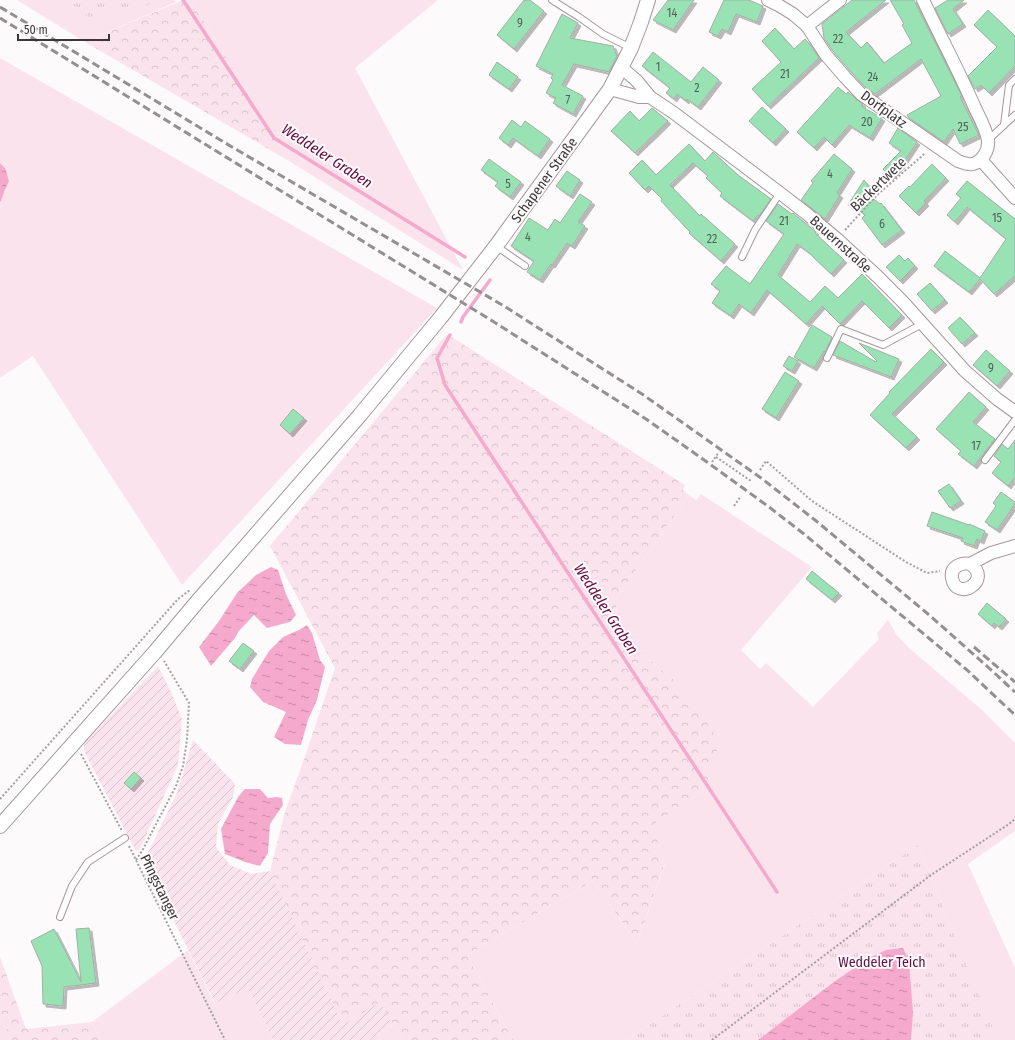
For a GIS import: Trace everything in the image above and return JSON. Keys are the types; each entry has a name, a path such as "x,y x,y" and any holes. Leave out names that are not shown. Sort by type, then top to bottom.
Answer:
{"street":[{"name":"Schapener Straße","path":"0,826 155,652 417,348 496,246 610,89 631,48 648,0"},
{"name":"Dorfplatz","path":"768,0 793,14 807,26 826,55 861,94 958,161 967,164 974,164 981,160"},
{"path":"807,26 840,0"},
{"path":"923,0 984,128 988,140 986,154 981,160 1015,198"},
{"name":"Bauernstraße","path":"622,68 637,81 650,96 780,193 837,239 903,302 960,366 997,400 1015,412"},
{"path":"610,89 639,97 650,96"},
{"path":"970,564 992,553 1015,546"},
{"path":"961,563 970,564 978,574 975,584 965,589 956,586 953,583 952,572 961,563"}],"lane":[{"path":"552,0 579,16 603,34 631,48"},
{"path":"1004,125 1009,85 1015,79"},
{"path":"988,140 1015,115"},
{"path":"742,257 754,230 780,193"},
{"path":"496,246 525,266"},
{"path":"827,358 841,329 883,345 922,324"},
{"path":"985,460 1015,420"},
{"path":"60,917 72,886 88,862 125,838"}],"path":[{"name":"Bäckertwete","path":"837,239 878,195 922,156 932,144"},
{"path":"712,462 719,452"},
{"path":"716,457 751,481"},
{"path":"760,470 766,461 812,501 927,574 942,571 952,572"},
{"path":"734,506 741,496"},
{"path":"136,860 176,786 183,766 187,740 189,703 164,660 155,652"},
{"name":"Pfingstanger","path":"72,745 82,755 125,838 225,1040"},
{"path":"712,1040 931,875 1015,819"}],"green space":[{"path":"17,0 175,0 176,2 85,42"},
{"path":"66,0 155,0 157,3 89,17"},
{"path":"183,0 191,0 289,161 85,42"},
{"path":"191,0 438,0 355,68 463,270 289,161"},
{"path":"0,58 437,308 182,585 33,356 0,378"},
{"path":"447,334 685,485 683,490 689,495 616,599 617,632 676,682 720,741 704,791 652,825 665,863 637,943 593,881 467,955 513,1040 403,1040 380,1003 343,1026 270,871 285,812 335,668 270,546"},
{"path":"701,494 812,567 741,650 760,669 766,663 813,707 879,639 877,633 888,620 896,634 909,648 982,710 1015,743 1015,831 968,864 1015,968 1015,1040 997,1040 918,845 626,1040 513,1040 467,955 593,881 637,943 665,864 651,825 704,791 676,682 617,632 616,599 689,495 696,500"},
{"path":"158,666 172,694 182,719 178,765 140,849 136,851 84,751 84,743"},
{"path":"193,740 235,784 233,797 218,824 216,847 230,865 251,874 270,871 343,1025 380,1002 393,1024 370,1040 273,1040 248,988 215,1003 144,861 177,793"},
{"name":"Weddeler Teich","path":"918,845 998,1040 626,1040"},
{"path":"188,950 214,1003 248,988 273,1040 100,1040 92,1022"},
{"path":"0,957 26,1029 92,1022 100,1040 12,1040 0,1017"},
{"path":"0,1017 12,1040 0,1040"},
{"path":"393,1024 403,1040 370,1040"}],"water":[{"path":"0,163 5,168 9,181 0,202"},
{"path":"271,567 278,570 286,594 296,615 290,622 267,628 254,615 238,632 235,638 211,666 199,647 219,621 237,593 256,575"},
{"path":"307,625 312,633 320,660 325,667 317,700 308,720 301,745 285,744 274,737 286,712 263,702 250,687 252,679 269,651 283,637"},
{"path":"245,789 260,789 268,798 282,798 283,805 270,824 268,853 260,866 225,854 221,829 238,797"},
{"name":"Weddeler Teich","path":"903,948 909,961 913,1013 911,1040 758,1040 835,981 869,958 886,950"}],"building":[{"path":"524,0 530,0 544,11 514,49 497,35"},
{"path":"668,0 694,0 673,30 653,20"},
{"path":"724,0 749,0 763,6 757,22 736,14 728,32 722,29 718,36 709,32"},
{"path":"852,0 886,0 846,32 861,48 867,42 884,63 912,43 902,25 904,24 890,0 914,0 962,96 960,97 979,135 960,144 953,129 944,142 909,118 907,115 941,96 921,59 875,94 866,88 832,50 824,38 822,24"},
{"path":"948,0 964,0 953,9 963,24 948,34 935,8"},
{"path":"988,10 1015,36 1015,66 989,93 981,85 975,89 968,76 997,47 974,25"},
{"path":"562,14 578,23 570,38 613,46 617,56 609,72 574,64 562,85 583,96 573,114 553,103 556,98 546,93 553,80 551,78 553,74 536,66"},
{"path":"775,28 794,49 805,39 819,58 768,106 752,89 781,62 762,41"},
{"path":"653,52 691,82 703,67 719,80 698,107 687,99 686,101 677,94 674,99 666,93 670,88 642,66"},
{"path":"497,62 518,77 509,89 489,75"},
{"path":"838,87 846,94 848,92 863,104 861,106 882,118 870,138 849,125 832,145 824,137 814,148 797,132"},
{"path":"762,107 786,129 773,143 749,121"},
{"path":"652,108 668,121 635,153 611,131 630,111 639,121"},
{"path":"512,120 521,127 525,121 550,139 538,156 513,138 508,145 499,138"},
{"path":"898,128 917,142 901,166 890,177 883,169 901,151 889,143"},
{"path":"689,144 705,161 713,152 738,175 771,199 759,216 758,215 753,221 720,196 722,193 706,178 708,176 693,163 670,185 700,216 701,214 735,244 721,261 689,233 690,232 661,201 662,199 649,186 645,190 629,173 642,160 656,175"},
{"path":"834,154 852,169 837,193 840,195 825,219 801,200 813,183 811,181"},
{"path":"489,159 521,182 510,197 495,186 498,182 481,170"},
{"path":"932,164 946,178 924,201 926,203 916,213 899,196"},
{"path":"567,171 580,180 570,196 556,186"},
{"path":"864,180 871,189 866,193 880,204 881,203 902,230 882,245 862,218 865,215 853,205 851,208 848,205"},
{"path":"967,181 1015,219 1015,276 994,294 980,279 969,292 934,266 945,251 980,278 1006,239 967,207 955,222 947,215 961,198 956,194"},
{"path":"580,194 592,202 578,222 585,226 572,246 567,243 540,280 527,272 534,261 511,246 529,218 548,230 555,219 560,223"},
{"path":"778,204 792,214 793,213 816,232 815,233 844,260 831,274 807,251 797,244 778,275 810,302 825,286 838,298 862,274 902,315 889,328 862,301 840,324 822,306 806,324 767,290 751,313 739,304 731,316 712,303 720,291 711,284 726,266 750,284 784,234 766,221"},
{"path":"899,255 905,261 908,258 915,266 900,281 886,267"},
{"path":"930,283 945,300 932,311 917,294"},
{"path":"960,317 975,333 962,344 948,328"},
{"path":"812,325 832,337 825,352 824,351 814,368 794,357"},
{"path":"840,341 876,362 877,361 859,343 899,359 891,377 833,355"},
{"path":"931,349 944,362 892,414 917,437 906,448 870,415 890,393 889,392"},
{"path":"986,350 1010,371 997,386 973,365"},
{"path":"789,356 798,361 792,371 783,366"},
{"path":"785,372 799,381 776,418 762,409"},
{"path":"969,392 986,407 973,422 995,439 974,466 958,454 961,451 936,429"},
{"path":"293,409 304,418 290,434 280,425"},
{"path":"1015,440 1015,477 1008,486 992,473 1001,462 994,456 1002,444 1008,449"},
{"path":"949,484 961,501 950,508 938,491"},
{"path":"1001,492 1015,502 1015,504 997,530 985,522 996,506 993,503"},
{"path":"932,512 985,531 981,541 977,539 974,546 961,541 963,538 927,526"},
{"path":"812,571 839,593 832,600 806,579"},
{"path":"987,603 1006,619 999,627 994,623 992,626 978,614"},
{"path":"243,643 254,651 240,669 229,661"},
{"path":"134,772 141,778 131,789 124,783"},
{"path":"89,928 96,983 64,987 63,1006 43,1004 42,966 31,941 54,929 81,982 76,929"}],"waterway":[{"name":"Weddeler Graben","path":"183,0 274,138 465,257"},
{"name":"Weddeler Graben","path":"461,322 490,280"},
{"name":"Weddeler Graben","path":"450,335 437,358 445,385 777,892"}],"railway":[{"path":"0,7 232,147 504,306 642,394 761,478 815,520 928,614 1015,692"},
{"path":"0,18 494,322 646,419 769,507 804,534 967,670 1015,715"},
{"path":"974,647 1015,682"}]}
